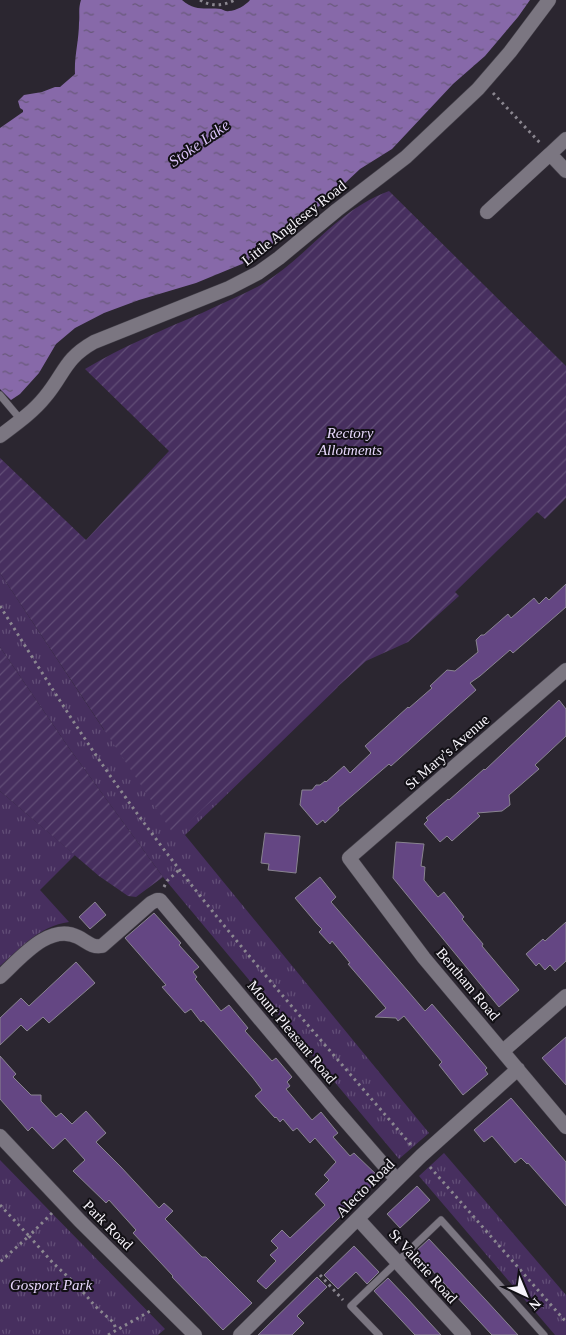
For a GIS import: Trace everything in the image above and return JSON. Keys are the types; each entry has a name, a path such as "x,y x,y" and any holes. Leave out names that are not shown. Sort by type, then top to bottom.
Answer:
{"street":[{"name":"Little Anglesey Road","path":"0,436 21,420 44,398 70,359 83,348 219,293 258,273 279,258 406,157 484,83 549,0"},
{"path":"487,212 566,139"},
{"path":"550,154 566,171"},
{"name":"St Mary's Avenue","path":"349,858 566,670"},
{"name":"Bentham Road","path":"349,858 424,958 566,1127"},
{"path":"0,977 37,944 52,935 69,934 94,946 102,946 160,901"},
{"name":"Mount Pleasant Road","path":"160,901 396,1179"},
{"path":"503,1051 566,996"},
{"name":"Alecto Road","path":"240,1335 396,1179 518,1069"},
{"name":"Park Road","path":"0,1136 63,1203 195,1335"},
{"name":"St Valerie Road","path":"358,1219 464,1335"}],"lane":[{"path":"0,395 21,420"},
{"path":"379,1335 351,1306 441,1220 544,1335"}],"path":[{"path":"200,0 217,5 235,0"},
{"path":"484,83 550,154"},
{"path":"0,606 76,726 126,799 223,925 566,1322"},
{"path":"160,901 167,881 180,869"},
{"path":"0,1262 63,1203"},
{"path":"0,1205 53,1263 114,1323 116,1330"},
{"path":"310,1265 351,1306"},
{"path":"108,1335 164,1304"}],"green space":[{"name":"Rectory Allotments","path":"389,191 566,366 566,498 545,519 537,512 455,592 459,596 408,642 366,661 174,835 0,573 0,458 86,540 169,451 85,369 157,332 264,283 280,272 354,209"},
{"path":"0,573 104,730 338,687 185,835 429,1133 399,1159 163,877 69,748 0,647"},
{"path":"0,647 69,748 163,877 136,897 128,896 99,876 0,791"},
{"path":"0,791 75,855 40,890 69,922 58,924 32,938 0,966"},
{"path":"444,1153 566,1295 566,1335 555,1335 419,1176"},
{"name":"Gosport Park","path":"0,1160 165,1329 158,1335 0,1335"}],"water":[{"name":"Stoke Lake","path":"81,0 182,0 196,8 232,11 250,0 530,0 485,56 453,84 392,149 360,169 328,199 262,252 242,264 196,283 139,300 104,313 75,328 56,344 39,373 20,394 11,400 0,389 0,128 23,112 18,101 24,95 60,87 75,74"}],"building":[{"path":"566,584 566,607 513,653 510,650 470,683 476,690 391,766 389,764 338,808 339,810 325,823 323,820 317,825 300,805 302,790 312,790 316,785 326,782 344,766 350,773 371,753 365,746 432,688 430,686 447,670 455,671 478,652 476,640 481,635 484,635 508,614 511,618 534,598 539,604 546,597 549,600"},
{"path":"559,700 566,709 566,736 535,765 539,769 509,795 510,805 502,811 477,813 480,816 452,841 447,836 440,842 424,824 428,820 426,818 485,770"},
{"path":"265,833 300,836 296,873 268,870 269,864 261,863"},
{"path":"396,842 424,844 421,866 425,867 424,880 438,897 444,892 464,917 462,919 483,944 482,946 519,990 499,1007 393,878"},
{"path":"320,877 336,897 331,902 425,1011 432,1004 487,1068 485,1070 488,1074 463,1095 439,1065 442,1062 404,1016 398,1021 396,1018 375,1017 386,1008 348,964 350,963 332,941 330,944 319,932 322,929 295,898"},
{"path":"95,902 106,915 90,929 79,917"},
{"path":"154,913 181,943 179,945 199,967 193,972 197,977 195,979 221,1011 229,1005 248,1028 245,1031 272,1061 276,1058 292,1077 287,1082 290,1086 286,1089 312,1120 321,1112 338,1133 333,1137 350,1156 354,1153 380,1178 266,1289 257,1281 276,1261 270,1255 278,1248 271,1241 282,1230 290,1238 325,1205 315,1194 329,1180 324,1175 336,1162 315,1138 310,1143 297,1128 293,1131 283,1119 280,1122 275,1118 255,1096 262,1090 253,1078 203,1020 201,1022 191,1009 185,1013 162,987 166,985 125,938"},
{"path":"566,922 566,961 555,971 550,965 545,970 539,963 536,966 526,954 543,939 545,941"},
{"path":"76,962 95,983 49,1023 43,1017 27,1031 21,1025 0,1045 0,1018 21,998 29,1006"},
{"path":"566,1037 566,1085 542,1058"},
{"path":"0,1056 16,1074 13,1077 31,1095 41,1095 41,1101 56,1117 61,1113 72,1124 86,1111 106,1133 96,1142 159,1208 164,1203 173,1211 165,1219 202,1257 206,1257 252,1303 223,1330 133,1233 136,1230 109,1200 106,1203 73,1171 85,1160 65,1138 53,1149 32,1127 28,1131 0,1099"},
{"path":"511,1098 566,1162 566,1206 528,1163 521,1158 515,1163 492,1136 484,1142 474,1130"},
{"path":"417,1186 430,1200 400,1228 387,1214"},
{"path":"429,1239 518,1335 492,1335 415,1252"},
{"path":"354,1246 379,1272 367,1284 356,1272 338,1289 324,1275"},
{"path":"317,1277 327,1287 297,1316 304,1323 292,1335 258,1335"},
{"path":"388,1278 441,1335 415,1335 374,1291"}]}
